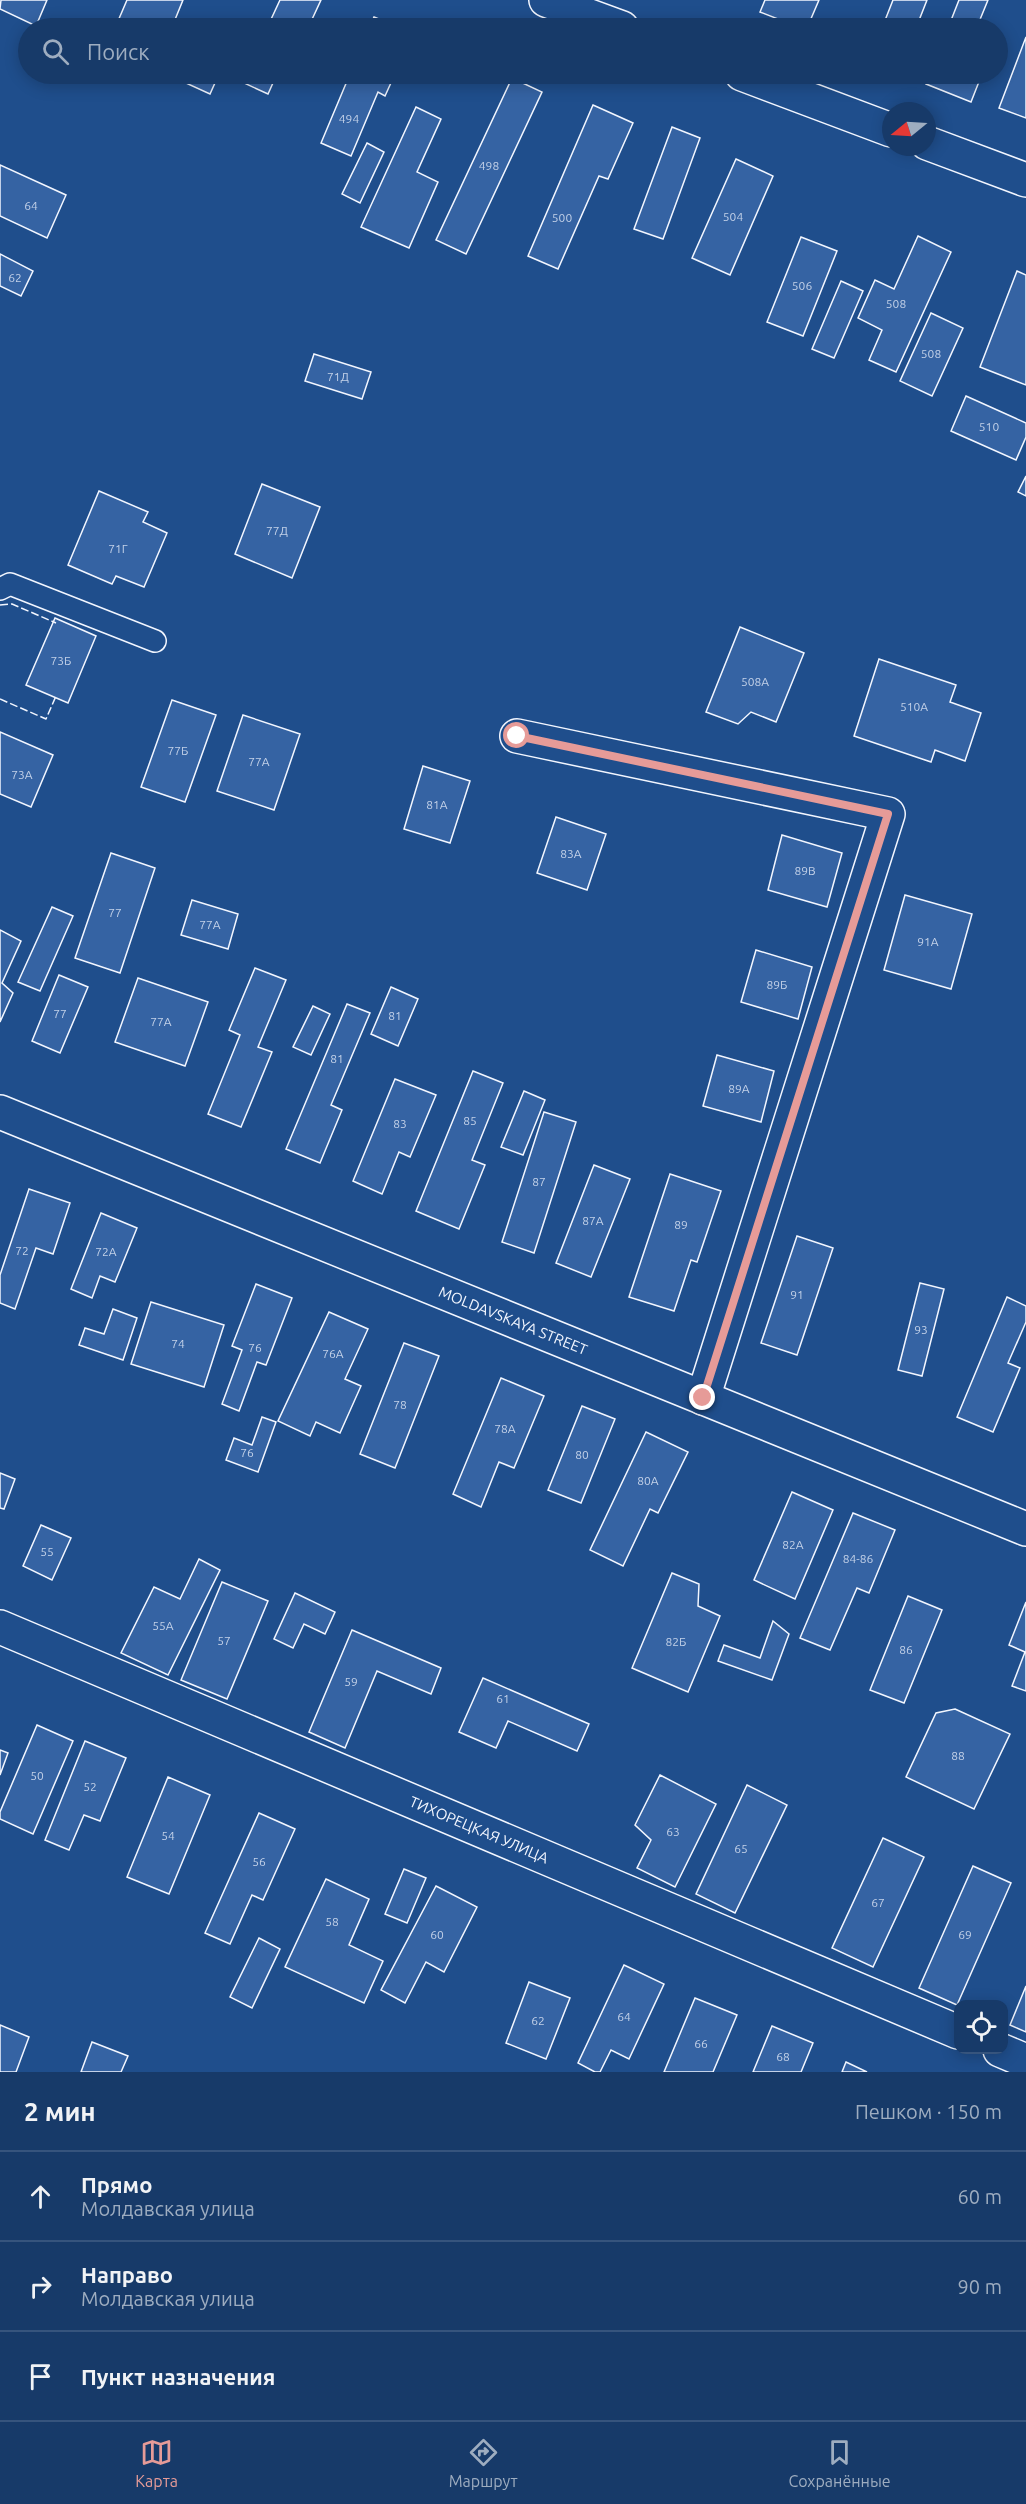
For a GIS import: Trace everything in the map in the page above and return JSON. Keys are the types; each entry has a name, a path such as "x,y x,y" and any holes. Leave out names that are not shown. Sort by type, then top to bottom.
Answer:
{"street":[{"path":"546,0 595,18"},
{"path":"769,84 882,127"},
{"path":"936,146 1026,180"},
{"path":"517,736 888,814 703,1398"},
{"name":"MOLDAVSKAYA STREET","path":"0,1112 1026,1529"},
{"name":"ТИХОРЕЦКАЯ УЛИЦА","path":"0,1627 954,2030"},
{"path":"1008,2053 1026,2061"}],"lane":[{"path":"0,589 10,584 155,641"}],"building":[{"path":"1,0 47,0 39,18 19,18 0,9"},
{"path":"127,0 183,0 176,18 119,18"},
{"path":"280,0 321,0 313,18 272,18"},
{"path":"765,0 819,0 811,18 775,18 760,12"},
{"path":"893,0 927,0 920,18 886,18"},
{"path":"959,0 988,0 981,18 952,18"},
{"path":"1026,37 1026,118 999,108"},
{"path":"188,84 214,84 210,94"},
{"path":"246,84 272,84 268,94"},
{"path":"346,84 390,84 385,96 378,92 351,156 321,143"},
{"path":"509,84 525,84 542,92 466,254 436,240"},
{"path":"926,84 978,84 971,102"},
{"path":"593,105 633,123 608,179 599,176 558,269 528,256"},
{"path":"416,107 441,119 417,172 438,182 409,248 361,227"},
{"path":"672,127 700,138 663,239 634,229"},
{"path":"367,143 384,152 360,203 342,194"},
{"path":"736,159 773,176 730,275 692,258"},
{"path":"0,165 66,195 47,238 0,216"},
{"path":"918,236 951,252 896,372 869,360 882,330 858,318 875,280 894,289"},
{"path":"801,237 837,251 803,336 767,322"},
{"path":"0,254 33,271 21,296 0,286"},
{"path":"1017,271 1026,275 1026,385 980,367"},
{"path":"841,281 863,291 834,358 812,349"},
{"path":"931,313 963,328 932,396 900,381"},
{"path":"314,354 371,372 362,399 305,381"},
{"path":"966,396 1026,423 1026,437 1016,460 951,431"},
{"path":"1026,476 1026,496 1018,492"},
{"path":"262,484 320,507 292,578 235,554"},
{"path":"99,491 148,512 143,522 167,533 144,587 116,576 112,584 68,565"},
{"path":"55,618 96,636 68,703 26,685"},
{"path":"740,627 804,653 776,722 751,712 738,724 706,712"},
{"path":"879,659 956,685 950,702 981,713 965,761 935,750 931,762 854,736"},
{"path":"172,700 216,715 185,802 141,787"},
{"path":"243,715 300,734 274,810 217,791"},
{"path":"0,732 53,755 31,807 0,794"},
{"path":"423,766 470,781 450,843 404,829"},
{"path":"556,817 606,834 587,890 537,873"},
{"path":"782,835 842,853 827,907 768,890"},
{"path":"111,853 155,868 120,973 75,958"},
{"path":"905,895 972,914 951,989 884,970"},
{"path":"192,900 238,914 228,949 181,935"},
{"path":"52,907 73,916 40,991 18,982"},
{"path":"0,930 21,941 2,983 13,993 0,1022"},
{"path":"756,950 812,967 798,1019 741,1002"},
{"path":"255,968 286,980 258,1047 272,1052 241,1127 208,1114 240,1035 229,1030"},
{"path":"59,975 88,987 60,1053 32,1041"},
{"path":"138,978 208,1002 185,1066 115,1042"},
{"path":"391,987 418,999 398,1046 371,1034"},
{"path":"347,1004 370,1013 331,1105 342,1110 320,1163 286,1149"},
{"path":"313,1006 330,1014 311,1055 293,1047"},
{"path":"717,1055 774,1071 761,1122 703,1106"},
{"path":"473,1071 503,1083 472,1160 485,1165 459,1229 416,1211"},
{"path":"395,1079 436,1095 410,1157 399,1152 382,1194 353,1181"},
{"path":"524,1091 545,1100 523,1155 501,1147"},
{"path":"544,1112 576,1122 534,1253 502,1242"},
{"path":"594,1165 630,1179 591,1277 556,1263"},
{"path":"670,1174 721,1191 697,1262 691,1260 674,1311 629,1297"},
{"path":"29,1189 70,1203 53,1254 36,1248 15,1309 0,1303 0,1275"},
{"path":"101,1213 137,1228 115,1282 100,1276 92,1298 71,1289"},
{"path":"797,1236 833,1248 797,1355 761,1343"},
{"path":"920,1283 944,1289 922,1376 898,1370"},
{"path":"256,1284 292,1298 266,1365 257,1362 239,1411 222,1404 242,1350 232,1346"},
{"path":"1007,1297 1026,1306 1026,1322 1008,1363 1020,1368 993,1432 957,1417"},
{"path":"151,1302 224,1325 204,1387 131,1364"},
{"path":"113,1309 137,1318 123,1360 79,1345 85,1328 104,1334"},
{"path":"329,1312 368,1329 345,1379 361,1386 340,1433 316,1422 310,1436 278,1421"},
{"path":"404,1343 439,1356 395,1468 360,1454"},
{"path":"501,1378 544,1396 514,1468 499,1462 481,1507 453,1494"},
{"path":"582,1406 615,1419 581,1503 548,1490"},
{"path":"262,1417 276,1422 258,1472 226,1460 234,1438 252,1445"},
{"path":"646,1432 688,1452 658,1513 650,1509 623,1566 590,1550"},
{"path":"0,1473 15,1479 4,1509 0,1508"},
{"path":"792,1492 833,1510 795,1599 754,1580"},
{"path":"853,1513 895,1530 869,1593 857,1588 830,1650 800,1638"},
{"path":"41,1525 71,1538 52,1580 23,1566"},
{"path":"199,1559 220,1570 168,1675 121,1653 154,1587 180,1599"},
{"path":"672,1573 699,1584 698,1606 720,1616 688,1692 632,1668"},
{"path":"222,1582 268,1601 227,1699 181,1680"},
{"path":"295,1593 335,1612 325,1634 304,1624 293,1648 274,1639"},
{"path":"908,1596 942,1610 904,1703 870,1690"},
{"path":"1026,1602 1026,1691 1012,1686 1025,1652 1009,1645"},
{"path":"773,1621 789,1634 772,1680 718,1661 724,1645 760,1658"},
{"path":"352,1630 441,1668 431,1694 377,1671 345,1748 309,1732"},
{"path":"483,1678 589,1724 577,1751 508,1721 496,1748 459,1732"},
{"path":"955,1709 1010,1734 974,1809 906,1777 936,1713"},
{"path":"37,1725 73,1741 33,1834 0,1819 0,1812"},
{"path":"85,1741 126,1758 100,1821 84,1815 69,1850 45,1840"},
{"path":"0,1750 8,1753 0,1775"},
{"path":"660,1775 716,1804 675,1887 637,1868 651,1840 635,1825"},
{"path":"168,1777 210,1795 169,1894 127,1877"},
{"path":"747,1785 787,1805 735,1913 696,1894"},
{"path":"259,1813 295,1829 263,1900 252,1895 230,1944 205,1933"},
{"path":"883,1838 924,1857 873,1967 832,1948"},
{"path":"973,1866 1011,1883 959,2000 954,2000 954,2004 919,1988"},
{"path":"404,1869 426,1878 407,1923 385,1914"},
{"path":"326,1879 369,1899 349,1945 383,1961 364,2003 285,1967"},
{"path":"436,1886 477,1907 444,1972 426,1962 405,2003 381,1990"},
{"path":"259,1938 280,1949 252,2008 230,1997"},
{"path":"624,1965 664,1984 629,2059 611,2050 600,2072 595,2072 578,2063"},
{"path":"529,1982 570,1998 546,2059 506,2043"},
{"path":"1026,1986 1026,2032 1010,2025"},
{"path":"695,1998 737,2015 713,2072 664,2072"},
{"path":"0,2025 29,2037 16,2072 0,2072"},
{"path":"772,2026 813,2043 801,2072 753,2072"},
{"path":"92,2042 128,2056 121,2072 81,2072"},
{"path":"846,2062 867,2072 842,2072"}],"fence":[{"path":"0,605 12,604 56,623"},
{"path":"0,699 46,719 56,696"}],"route":[{"path":"517,736 888,814 703,1398"}]}
